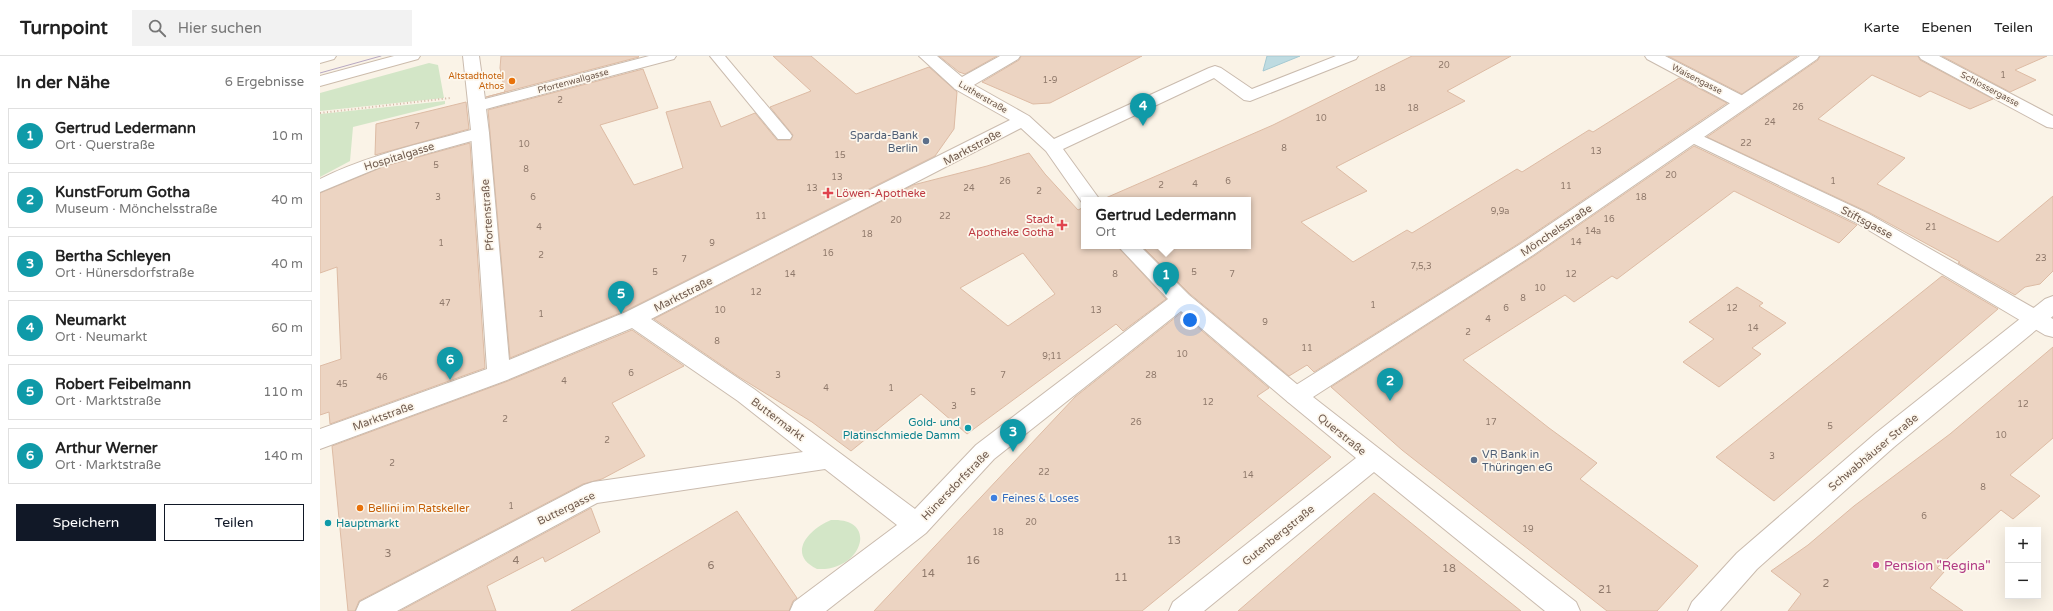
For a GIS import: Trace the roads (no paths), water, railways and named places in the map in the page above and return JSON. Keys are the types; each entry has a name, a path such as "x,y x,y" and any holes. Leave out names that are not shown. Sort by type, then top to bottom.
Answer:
{"street":[{"path":"320,58 328,56"},
{"path":"320,81 412,56"},
{"name":"Pfortenstraße","path":"471,56 480,133 499,374"},
{"name":"Pfortenwallgasse","path":"477,100 668,56"},
{"name":"Lutherstraße","path":"927,56 961,85 1023,120 1052,146 1087,197"},
{"path":"961,85 1012,56"},
{"path":"1052,146 1217,63 1250,96 1350,56"},
{"name":"Waisengasse","path":"1653,56 1741,102"},
{"name":"Mönchelsstraße","path":"1296,396 1524,251 1694,137 1741,102 1811,56"},
{"name":"Schlossergasse","path":"1926,56 2053,123"},
{"name":"Marktstraße","path":"325,437 499,374 634,318 962,153 1023,120"},
{"name":"Hospitalgasse","path":"320,186 384,159 480,133"},
{"name":"Stiftsgasse","path":"1694,137 1862,218 2044,324"},
{"name":"Querstraße","path":"1131,249 1181,300 1296,396 1373,459 1566,611"},
{"name":"Hünersdorfstraße","path":"804,611 917,525 985,452 1181,300"},
{"name":"Schwabhäuser Straße","path":"1702,611 1747,561 1885,440 2044,324 2053,304"},
{"name":"Buttermarkt","path":"634,318 746,395 917,525"},
{"name":"Buttergasse","path":"370,611 593,493 829,458"},
{"name":"Gutenbergstraße","path":"1183,611 1373,459"}],"lane":[{"path":"716,56 784,136"}],"water":[{"path":"1267,56 1300,56 1263,71"}],"tram line":[{"path":"320,73 381,56"}],"place":[{"name":"Altstadthotel Athos","path":"512,81"},
{"name":"Neumarkt","path":"1143,126"},
{"name":"Sparda-Bank Berlin","path":"926,141"},
{"name":"Löwen-Apotheke","path":"828,193"},
{"name":"Stadt Apotheke Gotha","path":"1062,225"},
{"name":"Gertrud Ledermann","path":"1166,295"},
{"name":"Robert Feibelmann","path":"621,314"},
{"name":"Arthur Werner","path":"450,380"},
{"name":"KunstForum Gotha","path":"1390,401"},
{"name":"Gold- und Platinschmiede Damm","path":"968,428"},
{"name":"Bertha Schleyen","path":"1013,452"},
{"name":"VR Bank in Thüringen eG","path":"1474,460"},
{"name":"Feines & Loses","path":"994,498"},
{"name":"Bellini im Ratskeller","path":"360,508"},
{"name":"Hauptmarkt","path":"328,523"},
{"name":"Pension \"Regina\"","path":"1876,565"}]}
